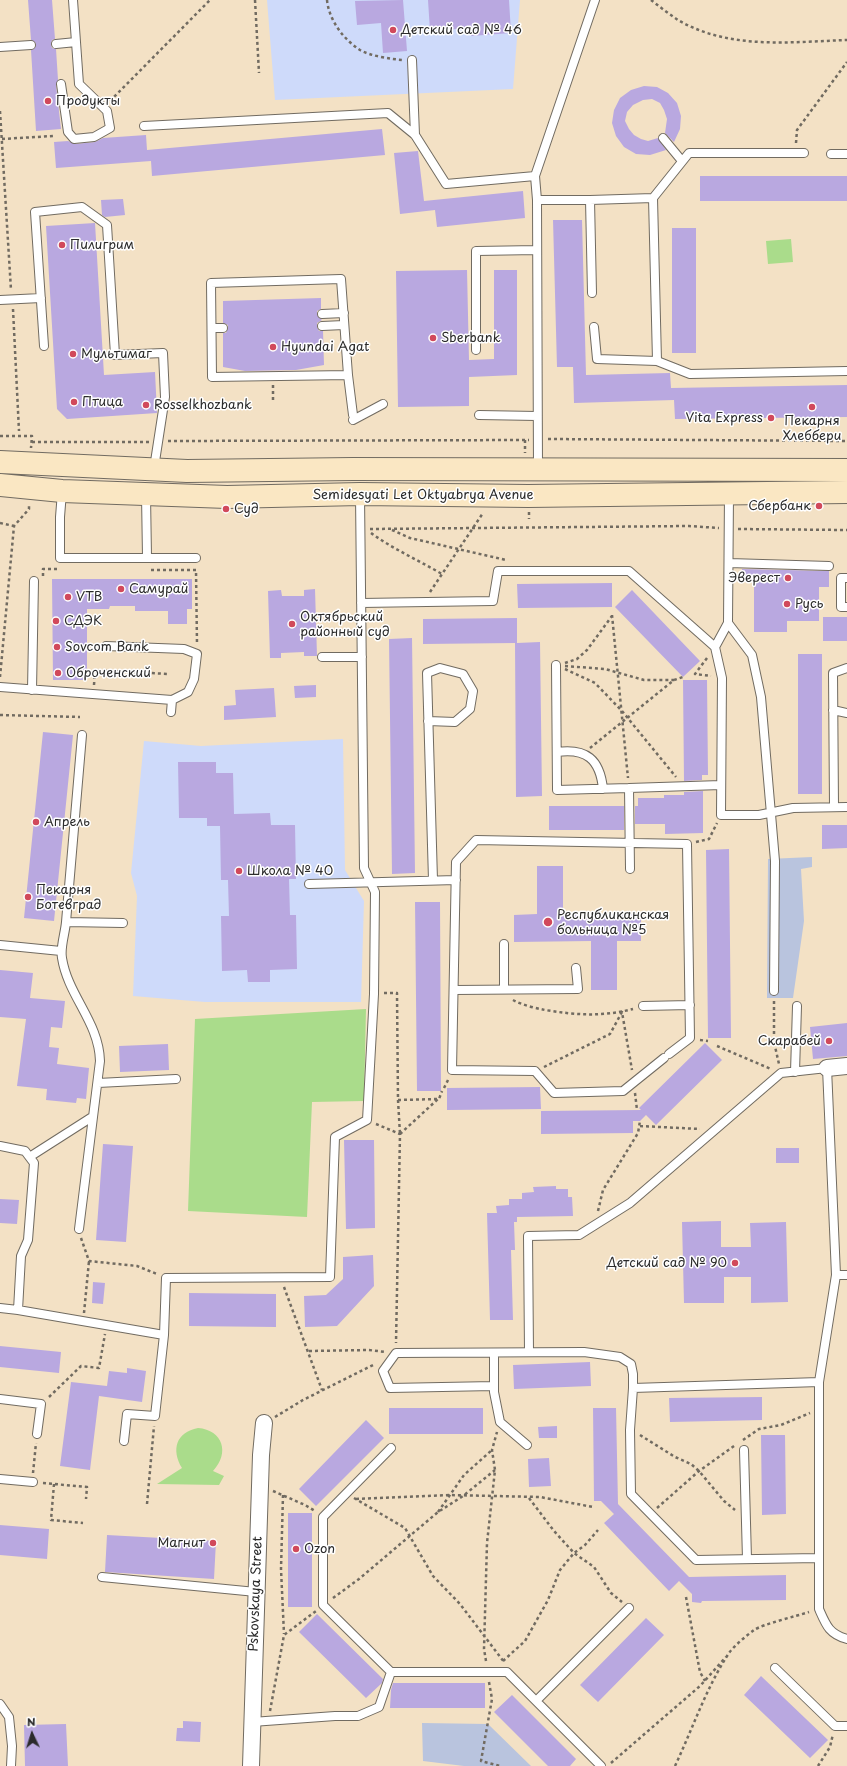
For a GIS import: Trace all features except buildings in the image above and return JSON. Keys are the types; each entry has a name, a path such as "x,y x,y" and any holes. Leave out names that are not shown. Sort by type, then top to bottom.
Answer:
{"main road":[{"name":"Semidesyati Let Oktyabrya Avenue","path":"0,462 31,465 154,470 847,470"},
{"path":"353,469 360,494"},
{"path":"538,470 538,495"},
{"path":"728,470 729,493"},
{"name":"Semidesyati Let Oktyabrya Avenue","path":"0,485 62,491 227,497 360,494 538,495 847,492"}],"street":[{"path":"827,1068 847,1066"},
{"name":"Pskovskaya Street","path":"252,1766 256,1592 264,1423"}],"lane":[{"path":"61,84 68,132 74,139 94,137 110,128 107,111 79,84 73,0"},
{"path":"538,470 537,200 535,176 595,0"},
{"path":"56,44 76,42"},
{"path":"0,47 31,45"},
{"path":"412,60 415,135"},
{"path":"144,126 388,113 415,135 446,184 535,176"},
{"path":"663,138 682,162"},
{"path":"657,361 653,198 689,152 800,153"},
{"path":"831,154 847,154"},
{"path":"537,200 653,198"},
{"path":"590,200 592,293"},
{"path":"44,346 35,212 82,207 107,225 115,355 163,353 165,397 157,442 154,470"},
{"path":"476,350 476,251 537,250"},
{"path":"348,375 212,377 212,283 341,279 348,375 353,417 383,404"},
{"path":"0,300 41,298"},
{"path":"322,314 344,313"},
{"path":"322,326 344,325"},
{"path":"594,327 597,359 657,361 690,374 847,371"},
{"path":"212,328 223,328"},
{"path":"479,415 537,416"},
{"path":"62,491 60,517 60,558 196,558"},
{"path":"715,647 728,623 729,493"},
{"path":"124,1441 127,1414 155,1416 164,1335 166,1278 330,1277 335,1137 367,1120 374,994 375,892 364,868 360,494"},
{"path":"146,495 147,558"},
{"path":"728,563 829,566"},
{"path":"361,603 493,601 498,571 629,571 715,647 722,678 721,815 759,815 793,808 847,807"},
{"path":"847,578 841,578 841,607 847,607"},
{"path":"32,690 34,581"},
{"path":"728,623 752,655 760,690 775,861 774,991"},
{"path":"0,687 172,700 188,692 194,679 197,654 184,649 106,646"},
{"path":"322,657 362,657"},
{"path":"556,665 557,790 721,785"},
{"path":"428,721 454,722 470,709 473,692 463,674 440,668 427,674 428,721 433,880"},
{"path":"834,807 834,673 847,668"},
{"path":"171,712 172,700"},
{"path":"834,710 847,713"},
{"path":"79,1229 100,1062 97,1041 93,1028 67,977 61,951 66,922 82,735"},
{"path":"556,752 570,750 584,754 595,762 602,775 603,788"},
{"path":"629,788 630,869"},
{"path":"476,840 687,844 690,1038 623,1091 554,1093 535,1071 452,1070 456,862 476,840"},
{"path":"309,884 456,880"},
{"path":"66,922 123,923"},
{"path":"504,944 504,989"},
{"path":"0,945 61,951"},
{"path":"454,990 578,989 576,968"},
{"path":"644,1006 690,1005"},
{"path":"795,1072 797,1006"},
{"path":"529,1352 528,1236 579,1235 630,1204 781,1073 827,1068 836,1275 819,1382 819,1610 827,1627 836,1636 847,1639"},
{"path":"98,1083 176,1079"},
{"path":"30,1156 92,1118"},
{"path":"0,1146 25,1151 34,1163 28,1240 21,1256 18,1310"},
{"path":"836,1275 847,1275"},
{"path":"0,1308 164,1335"},
{"path":"494,1352 494,1386 500,1422 527,1446"},
{"path":"494,1386 390,1388 383,1371 396,1353 584,1352 620,1357 631,1364 633,1374 630,1430 631,1494 696,1560 818,1558"},
{"path":"633,1388 819,1382"},
{"path":"0,1399 41,1404 37,1434"},
{"path":"391,1448 323,1517 323,1605 391,1672 508,1672 601,1766"},
{"path":"744,1450 747,1559"},
{"path":"0,1479 33,1482"},
{"path":"102,1577 256,1592"},
{"path":"536,1701 629,1608"},
{"path":"775,1668 836,1726 847,1726"},
{"path":"252,1722 358,1716 379,1707 391,1672"},
{"path":"0,1704 9,1717 12,1746 11,1766"}],"path":[{"path":"106,106 210,0"},
{"path":"255,0 259,73"},
{"path":"327,0 328,8 339,31 361,50 391,59 412,60"},
{"path":"651,0 679,20 718,35 751,42 847,40"},
{"path":"800,153 797,130 847,62"},
{"path":"0,111 12,300 18,431"},
{"path":"2,139 53,136"},
{"path":"0,436 32,436 31,465"},
{"path":"32,442 537,439 847,441"},
{"path":"0,678 14,526 29,509 29,488"},
{"path":"422,602 485,511"},
{"path":"0,523 14,526"},
{"path":"442,574 392,548 365,529 689,526 847,530"},
{"path":"390,529 410,538 458,550 505,559 525,572"},
{"path":"43,577 43,569 66,569"},
{"path":"150,570 196,570 197,654"},
{"path":"556,665 577,659 587,650 612,615 629,788"},
{"path":"715,647 695,674 722,678"},
{"path":"556,665 605,669 644,680 674,680 683,677"},
{"path":"556,665 581,675 595,683 622,711 676,777"},
{"path":"95,680 95,670 169,674"},
{"path":"584,754 674,680"},
{"path":"0,715 80,717"},
{"path":"687,844 709,839 721,815"},
{"path":"504,989 514,1001 533,1008 573,1015 622,1012 644,1006"},
{"path":"774,991 774,1042 781,1073"},
{"path":"374,994 397,993 398,1100 400,1134 396,1353"},
{"path":"535,1071 610,1034 622,1012"},
{"path":"622,1012 634,1082"},
{"path":"717,1046 781,1073"},
{"path":"400,1134 439,1099 442,1091"},
{"path":"398,1100 439,1099"},
{"path":"367,1120 400,1134"},
{"path":"595,1225 603,1190 638,1133 640,1121"},
{"path":"639,1126 715,1130"},
{"path":"79,1229 88,1261 83,1321"},
{"path":"88,1261 137,1266 166,1278"},
{"path":"280,1277 309,1351 322,1390"},
{"path":"41,1404 81,1366 99,1368 106,1325"},
{"path":"309,1351 369,1350 396,1353"},
{"path":"264,1423 322,1390 396,1353"},
{"path":"741,1441 759,1429 781,1425 819,1410"},
{"path":"147,1504 155,1416"},
{"path":"500,1422 492,1450 495,1470 486,1543 484,1648 492,1699 481,1761 500,1766"},
{"path":"630,1430 675,1457 691,1464 699,1471 724,1501 746,1520"},
{"path":"37,1434 33,1482 87,1487 86,1499"},
{"path":"651,1514 699,1471 735,1446"},
{"path":"438,1512 464,1476 492,1450"},
{"path":"284,1635 359,1579 438,1512 463,1496 495,1470"},
{"path":"54,1484 51,1520 83,1523"},
{"path":"260,1486 306,1505 323,1517"},
{"path":"347,1493 405,1528 433,1576 460,1604 503,1661 508,1672"},
{"path":"268,1721 284,1635 281,1569 283,1495"},
{"path":"356,1499 449,1495 540,1497 593,1507"},
{"path":"529,1497 554,1531 574,1553 594,1567 611,1592 629,1608"},
{"path":"503,1661 525,1641 548,1600 560,1570 574,1553 585,1545 598,1530"},
{"path":"686,1597 700,1672 705,1681"},
{"path":"607,1766 705,1681 730,1652 755,1630 819,1610"},
{"path":"675,1766 695,1720 701,1710 704,1700 730,1652"},
{"path":"818,1766 830,1747 836,1726"}],"shaded area":[{"name":"Детский сад № 46","path":"267,0 520,0 513,89 275,100"},
{"name":"Школа № 40","path":"343,739 345,870 364,901 361,1002 205,1002 133,996 137,896 131,873 144,741 201,746"},
{"path":"812,857 812,867 801,869 804,921 793,998 767,998 768,859"},
{"path":"422,1723 488,1724 531,1766 464,1766 423,1761"}],"green space":[{"path":"791,239 793,262 768,264 766,241"},
{"path":"366,1009 364,1101 312,1102 307,1217 188,1211 195,1019"},
{"path":"198,1428 213,1433 221,1444 221,1457 213,1471 224,1476 219,1485 157,1484 182,1468 176,1448 180,1438 185,1433"}],"place":[{"name":"Детский сад № 46","path":"393,30"},
{"name":"Продукты","path":"48,101"},
{"name":"Пилигрим","path":"62,245"},
{"name":"Sberbank","path":"433,338"},
{"name":"Hyundai Agat","path":"273,347"},
{"name":"Мультимаг","path":"73,354"},
{"name":"Птица","path":"74,402"},
{"name":"Rosselkhozbank","path":"146,405"},
{"name":"Пекарня Хлеббери","path":"812,407"},
{"name":"Vita Express","path":"771,418"},
{"name":"Сбербанк","path":"819,506"},
{"name":"Суд","path":"226,509"},
{"name":"Эверест","path":"788,578"},
{"name":"Самурай","path":"121,589"},
{"name":"VTB","path":"68,597"},
{"name":"Русь","path":"787,604"},
{"name":"СДЭК","path":"56,621"},
{"name":"Октябрьский районный суд","path":"292,624"},
{"name":"Sovcom Bank","path":"57,647"},
{"name":"Оброченский","path":"58,673"},
{"name":"Апрель","path":"36,822"},
{"name":"Школа № 40","path":"239,871"},
{"name":"Пекарня Ботевград","path":"28,897"},
{"name":"Республиканская больница №5","path":"548,922"},
{"name":"Скарабей","path":"829,1041"},
{"name":"Детский сад № 90","path":"735,1263"},
{"name":"Магнит","path":"213,1543"},
{"name":"Ozon","path":"296,1549"}]}
